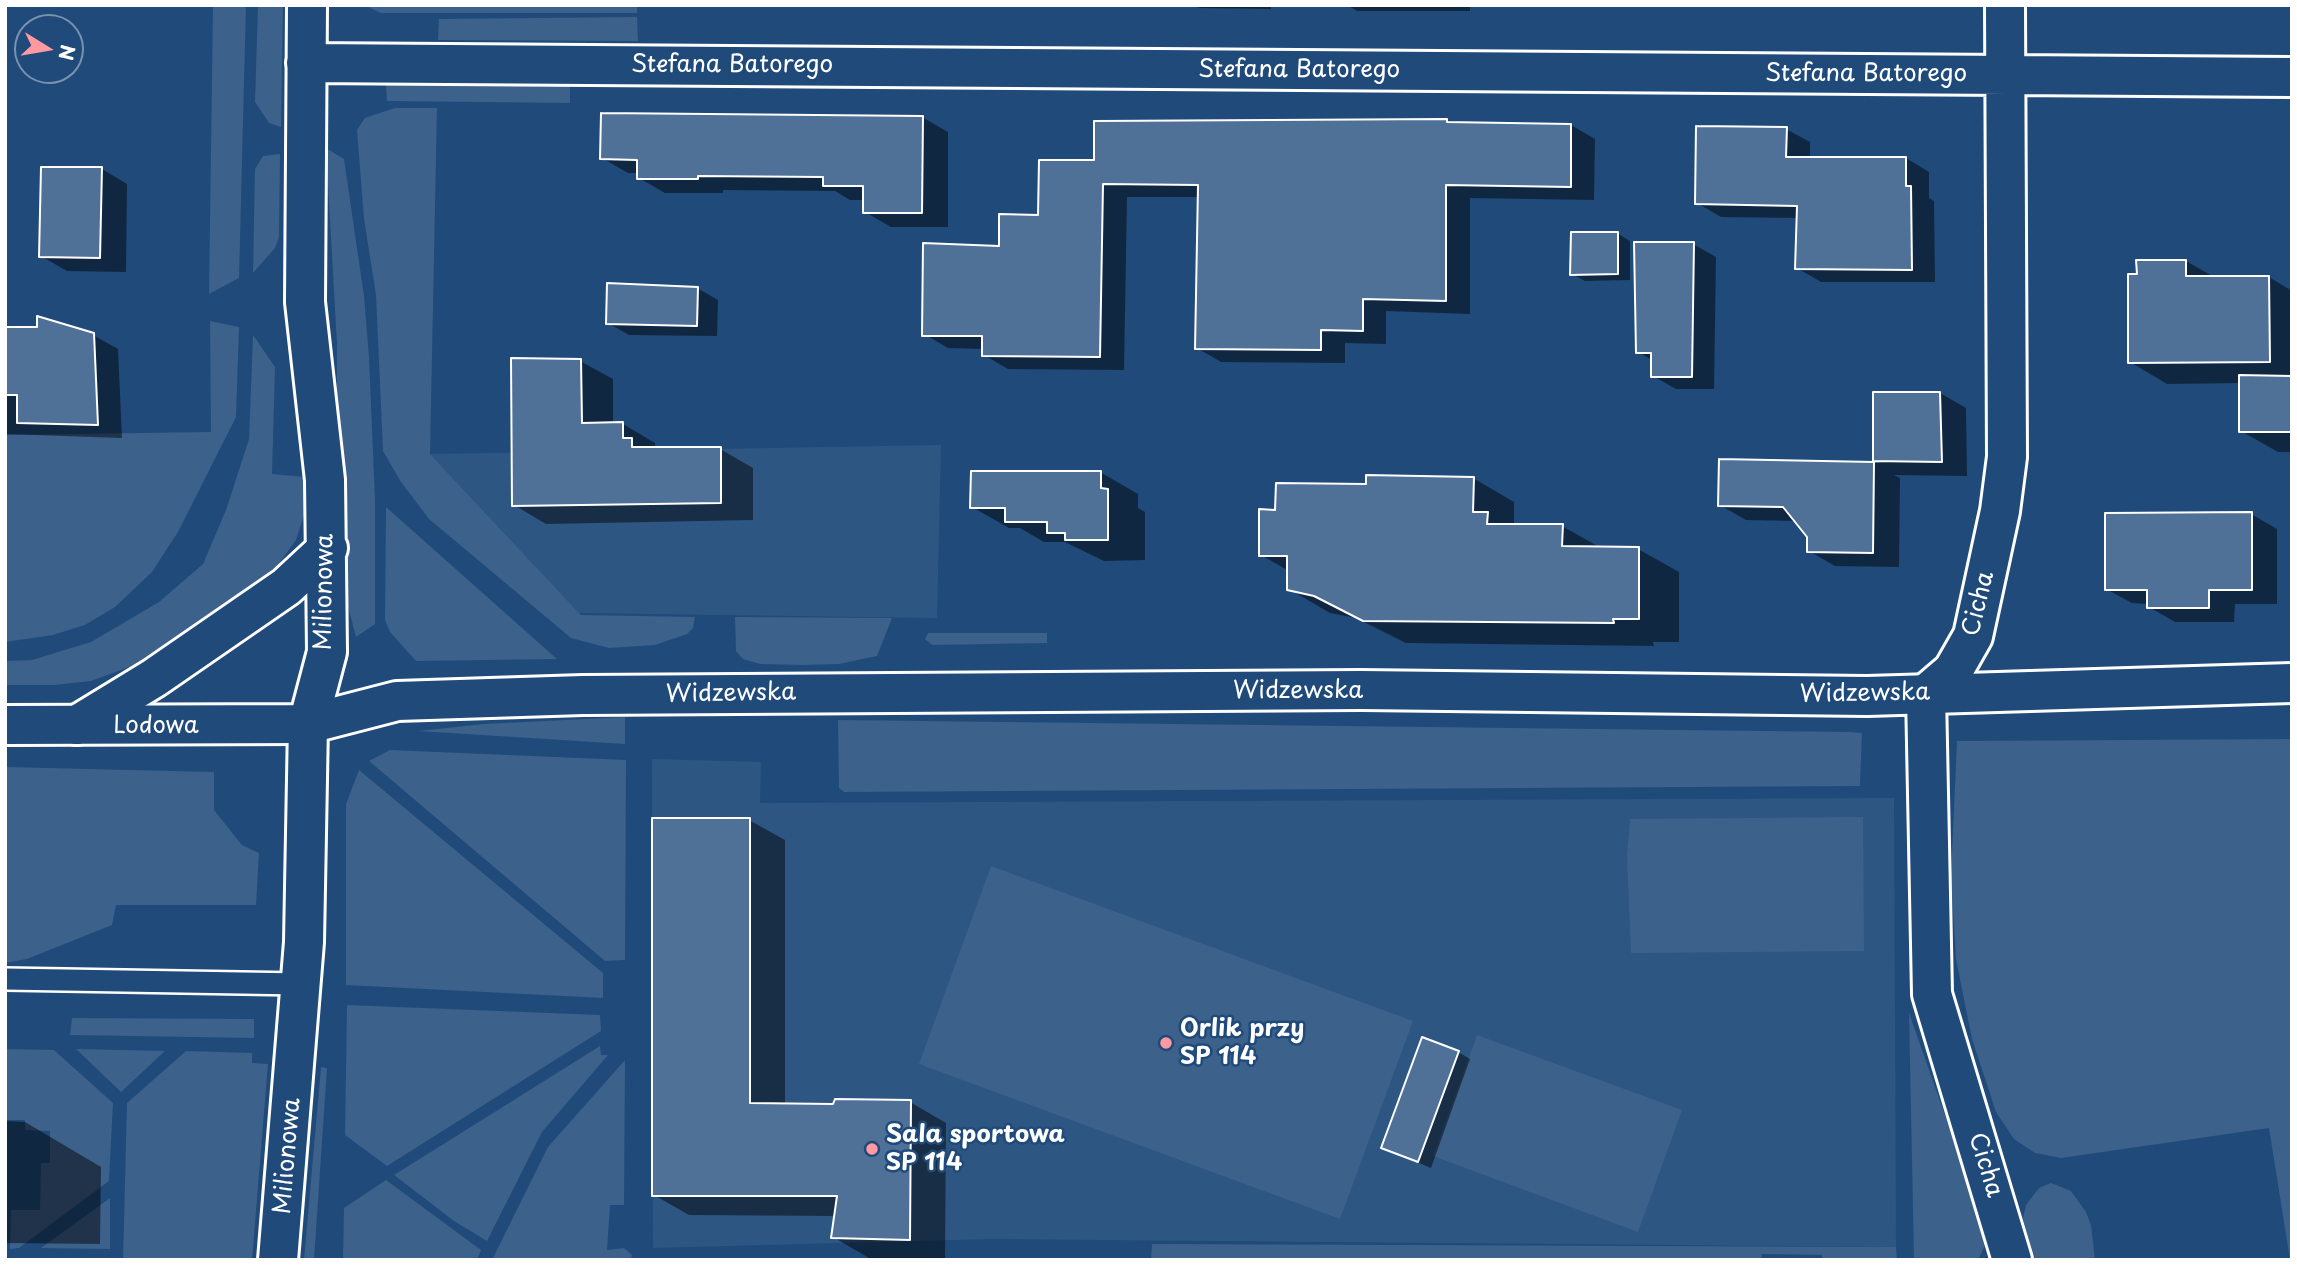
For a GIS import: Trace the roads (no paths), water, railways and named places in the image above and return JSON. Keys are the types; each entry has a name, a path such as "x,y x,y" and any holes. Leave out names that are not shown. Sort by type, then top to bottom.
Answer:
{"street":[{"name":"Milionowa","path":"278,1260 301,984 308,724 327,652 328,548 325,480 305,302 307,5"},
{"name":"Cicha","path":"2005,5 2008,415 2006,470 2000,511 1973,636 1953,671 1926,694 1932,994 1994,1191 2012,1260"},
{"name":"Stefana Batorego","path":"306,63 2292,78"},
{"path":"77,725 154,678 286,587 328,548"},
{"name":"Widzewska","path":"308,724 397,701 583,695 1333,690 1859,696 2292,683"},
{"name":"Lodowa","path":"5,725 308,724"}],"lane":[{"path":"5,979 301,984"}],"place":[{"name":"Orlik przy SP 114","path":"1166,1043"},
{"name":"Sala sportowa SP 114","path":"872,1149"}]}
